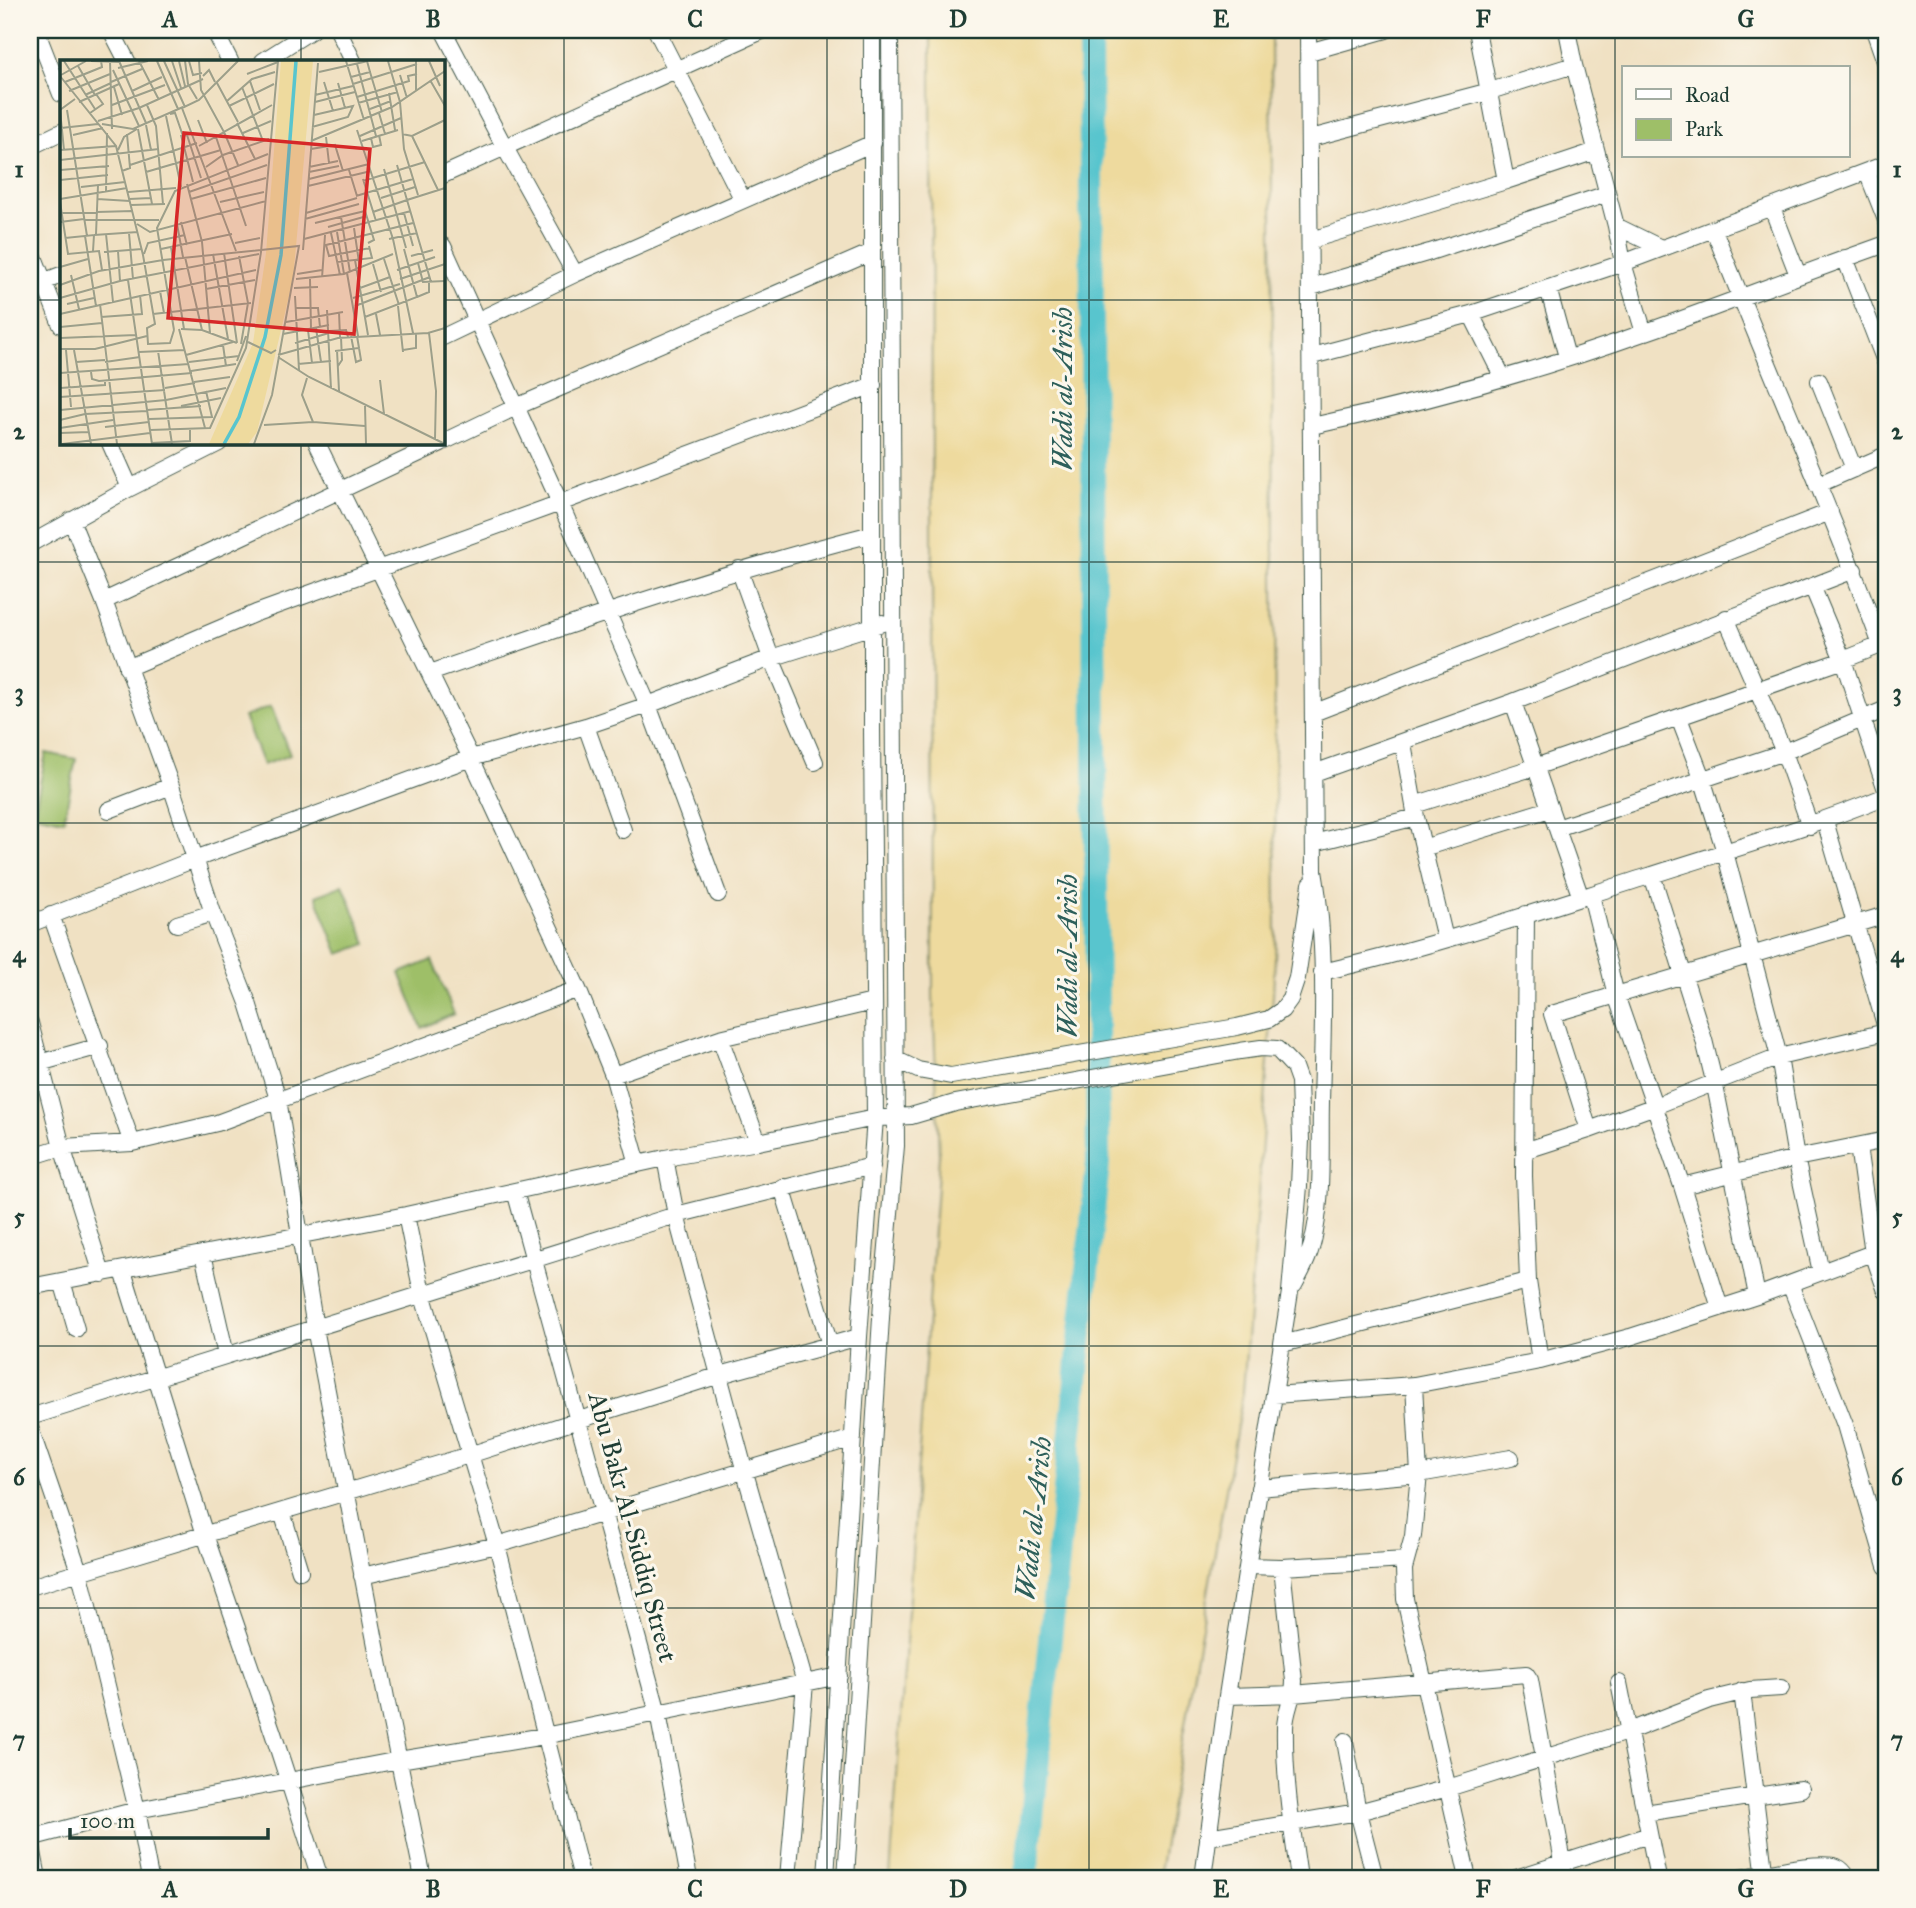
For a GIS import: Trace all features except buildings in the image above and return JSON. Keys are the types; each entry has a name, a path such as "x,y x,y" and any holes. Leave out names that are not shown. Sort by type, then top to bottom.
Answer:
{"street":[{"path":"36,30 60,91"},
{"path":"111,30 126,60"},
{"path":"214,30 229,60"},
{"path":"265,60 312,30"},
{"path":"338,30 353,60"},
{"path":"443,30 575,274"},
{"path":"656,30 743,200"},
{"path":"444,175 764,30"},
{"path":"826,1878 875,1118 872,30"},
{"path":"846,1878 881,1316 896,1146 890,30"},
{"path":"1290,1292 1309,1258 1316,1230 1320,1189 1322,972 1318,894 1314,871 1311,138 1308,30"},
{"path":"1309,52 1386,30"},
{"path":"1478,30 1506,181"},
{"path":"1567,30 1623,263 1644,333"},
{"path":"1874,30 1886,64"},
{"path":"1311,138 1490,91 1574,65"},
{"path":"30,147 60,132"},
{"path":"444,337 575,274 873,143"},
{"path":"1311,240 1596,151"},
{"path":"1312,356 1471,314 1623,263 1886,164"},
{"path":"1867,172 1886,220"},
{"path":"1311,287 1430,252 1607,194"},
{"path":"1772,208 1798,275"},
{"path":"1616,226 1661,248"},
{"path":"1314,843 1415,811 1884,644 1714,230"},
{"path":"1312,426 1393,408 1567,358 1644,333 1886,244"},
{"path":"30,247 36,284 60,323"},
{"path":"444,248 648,705 718,894"},
{"path":"444,441 872,251"},
{"path":"1845,258 1879,326 1886,364"},
{"path":"36,284 60,275"},
{"path":"1548,288 1567,358"},
{"path":"1471,314 1503,378"},
{"path":"1819,381 1854,469"},
{"path":"127,668 256,612 560,503 873,386"},
{"path":"110,444 130,488"},
{"path":"30,544 215,444"},
{"path":"318,444 471,758 578,989 613,1075 638,1164"},
{"path":"104,601 438,444"},
{"path":"1817,485 1886,455"},
{"path":"1313,713 1830,512"},
{"path":"71,520 104,601 171,786 213,913 248,1003 278,1099 315,1328 423,1878"},
{"path":"430,673 739,569 872,534"},
{"path":"739,569 771,658 815,762"},
{"path":"1314,773 1513,702 1854,570"},
{"path":"1812,586 1843,660 1886,790"},
{"path":"1524,1151 1655,1107 1779,1057 1886,1030 1856,925 1818,823 1756,690 1726,618"},
{"path":"30,924 195,859 471,758 586,726 771,658 872,625 893,621"},
{"path":"1513,702 1557,828 1586,896 1720,1308"},
{"path":"1557,828 1784,752 1886,709"},
{"path":"1679,718 1702,778 1725,852 1779,1057 1796,1158 1821,1272"},
{"path":"586,726 623,831"},
{"path":"1403,743 1415,811 1445,939"},
{"path":"109,810 171,786"},
{"path":"1322,972 1445,939 1586,896 1818,823 1886,796"},
{"path":"1423,848 1550,809"},
{"path":"895,1059 918,1070 951,1076 1237,1027 1269,1019 1282,1010 1290,999 1297,978 1304,920 1314,871"},
{"path":"1652,875 1714,1081 1757,1296"},
{"path":"177,924 213,913"},
{"path":"1526,914 1524,1151 1528,1281 1540,1361"},
{"path":"51,915 100,1046 132,1143"},
{"path":"1525,1022 1886,915"},
{"path":"30,1157 62,1147 132,1143 217,1123 578,989"},
{"path":"613,1075 720,1038 873,1002"},
{"path":"1552,1014 1589,1130"},
{"path":"30,1023 35,1065 102,1274"},
{"path":"720,1038 758,1142"},
{"path":"35,1065 100,1046"},
{"path":"30,1287 406,1215 665,1158 875,1118 896,1118 955,1103 1240,1051 1277,1049 1293,1067 1299,1081 1301,1140 1290,1292 1227,1696 1203,1878"},
{"path":"1682,1186 1733,1172 1886,1140"},
{"path":"1858,1146 1886,1291"},
{"path":"665,1158 676,1215 806,1683 788,1878"},
{"path":"30,1417 676,1215 872,1166"},
{"path":"782,1187 830,1345"},
{"name":"Abu Bakr Al-Siddiq Street","path":"515,1191 658,1713 689,1878"},
{"path":"406,1215 422,1293 496,1545 582,1878"},
{"path":"1274,1395 1414,1385 1540,1361 1630,1337 1720,1308 1880,1251"},
{"path":"203,1254 226,1355"},
{"path":"123,1271 205,1535 320,1878"},
{"path":"62,1281 76,1329"},
{"path":"1282,1344 1528,1281"},
{"path":"1790,1284 1845,1425 1882,1536 1886,1566"},
{"path":"30,1587 469,1455 720,1374 859,1337"},
{"path":"1414,1385 1419,1474 1413,1536 1405,1560 1405,1599 1468,1878"},
{"path":"30,1428 79,1574 137,1810 150,1878"},
{"path":"362,1576 496,1545 853,1438"},
{"path":"1259,1488 1419,1474 1511,1458"},
{"path":"282,1512 300,1571"},
{"path":"1248,1566 1282,1567 1405,1560"},
{"path":"1282,1567 1294,1681 1285,1727 1291,1823 1299,1878"},
{"path":"1227,1696 1293,1694 1526,1674 1530,1680 1563,1862"},
{"path":"38,1878 30,1838 137,1810 399,1760 544,1736 839,1676"},
{"path":"1619,1683 1658,1878"},
{"path":"1208,1837 1359,1812 1448,1788 1627,1732 1709,1700 1742,1691 1781,1688"},
{"path":"1742,1691 1765,1876"},
{"path":"1345,1741 1375,1878"},
{"path":"1645,1812 1801,1789"},
{"path":"1517,1878 1649,1835"},
{"path":"1739,1878 1765,1876 1813,1866 1839,1868 1848,1878"}],"green space":[{"path":"271,706 290,755 263,765 244,717"},
{"path":"46,753 76,759 64,820 34,814"},
{"path":"343,885 367,944 339,954 316,896"},
{"path":"432,960 454,1014 422,1028 400,973"}],"sand":[{"path":"931,30 1271,30 1276,938 1273,996 1243,1392 1158,1878 890,1878 939,1156 933,995"}],"waterway":[{"name":"Wadi al-Arish","path":"1026,1878 1098,1163 1090,30"}]}
